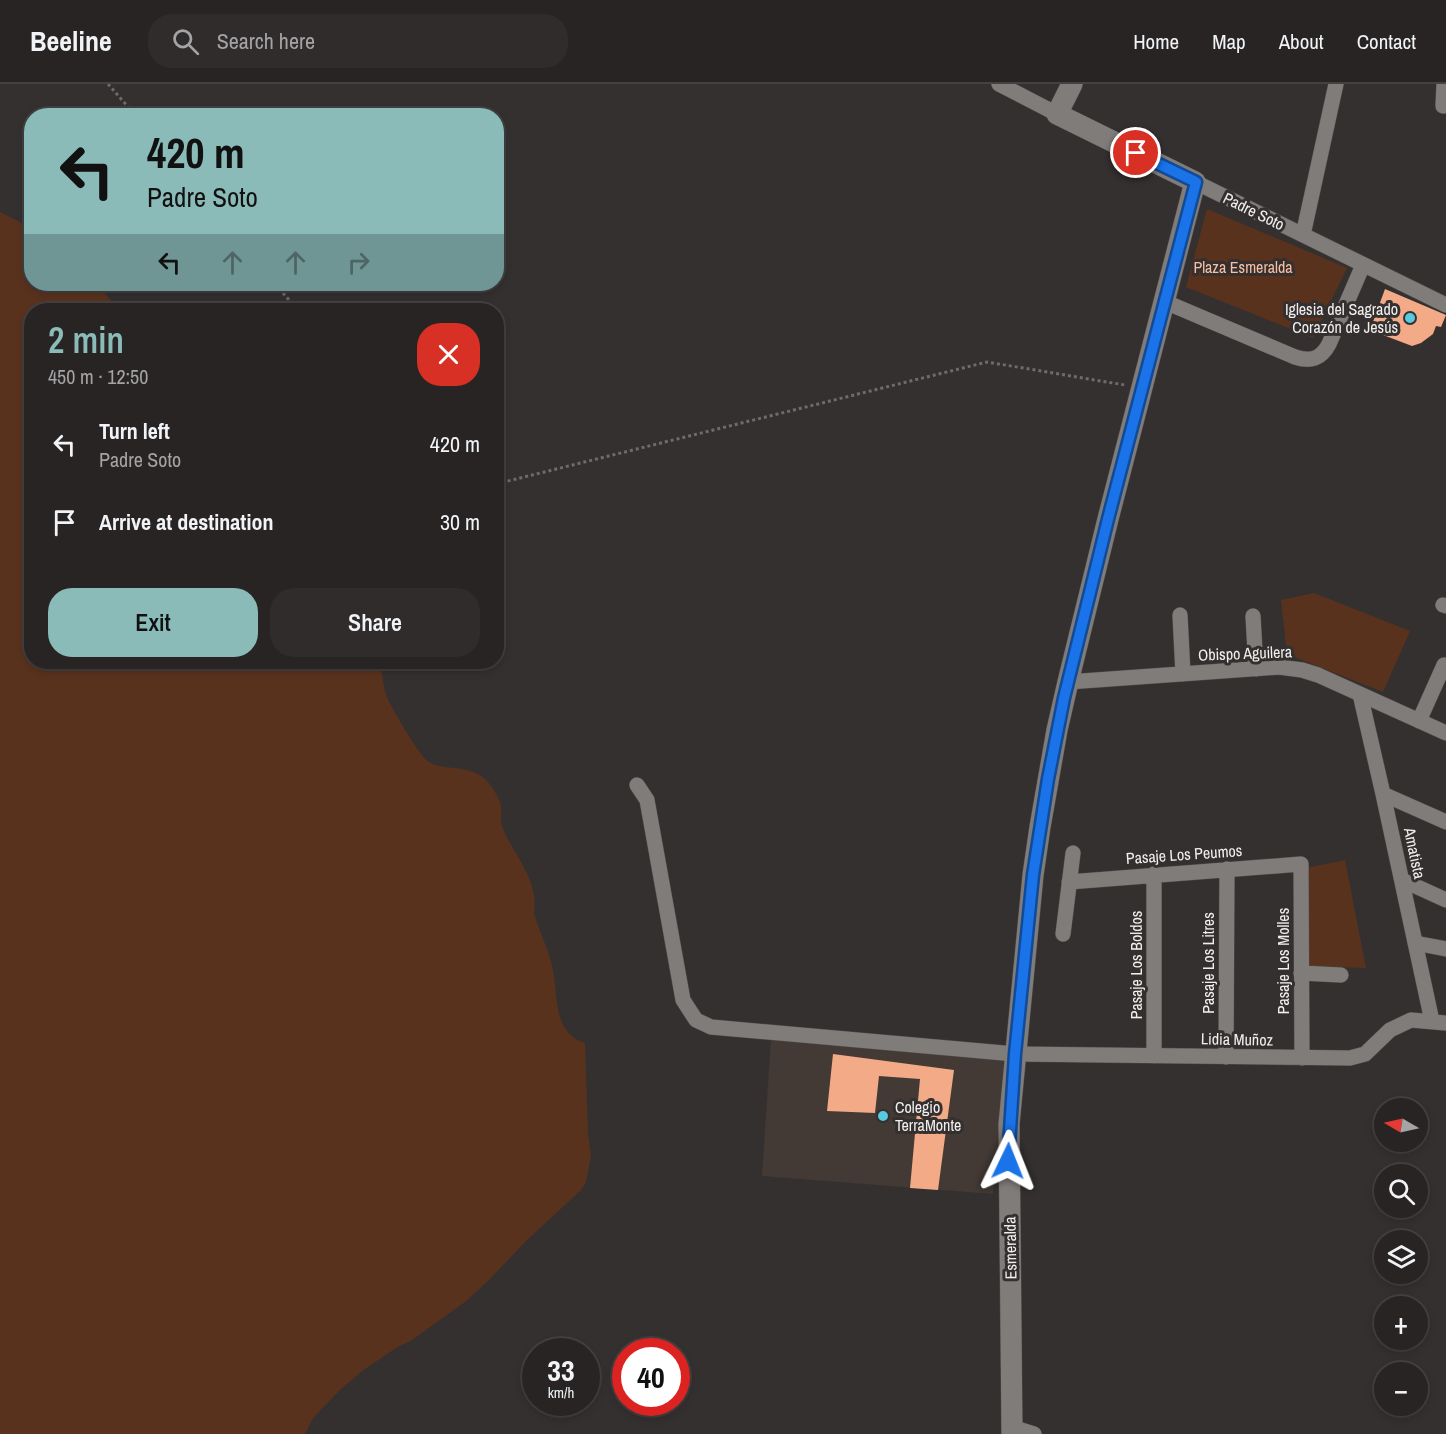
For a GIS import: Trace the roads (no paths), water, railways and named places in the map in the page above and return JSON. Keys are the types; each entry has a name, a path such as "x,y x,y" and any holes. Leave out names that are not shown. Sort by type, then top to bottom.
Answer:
{"street":[{"name":"Padre Soto","path":"999,84 1446,305"},
{"path":"1057,114 1072,84"},
{"path":"1303,235 1336,84"},
{"path":"1443,106 1444,84"},
{"name":"Esmeralda","path":"1012,1430 1008,1161 1015,1054 1040,827 1049,769 1068,682 1163,301 1196,182"},
{"path":"1163,301 1295,357 1312,360 1322,355 1329,344 1363,265"},
{"path":"1180,615 1183,674"},
{"path":"1253,616 1256,669"},
{"path":"1419,721 1444,665"},
{"name":"Obispo Aguilera","path":"1068,682 1279,667 1302,669 1446,733"},
{"name":"Amatista","path":"1360,694 1415,943 1439,1022"},
{"name":"Lidia Muñoz","path":"637,785 647,800 683,1000 696,1020 711,1027 1015,1054 1350,1058 1365,1054 1390,1030 1411,1020 1439,1022"},
{"path":"1383,794 1446,822"},
{"path":"1063,934 1073,853"},
{"name":"Pasaje Los Peumos","path":"1069,882 1301,864"},
{"name":"Pasaje Los Molles","path":"1301,864 1302,1058"},
{"name":"Pasaje Los Litres","path":"1226,1057 1227,869"},
{"name":"Pasaje Los Boldos","path":"1154,874 1154,1056"},
{"path":"1402,880 1446,900"},
{"path":"1415,943 1446,949"},
{"path":"1301,973 1341,975"},
{"path":"1012,1430 1034,1434"}],"place":[{"name":"Iglesia del Sagrado Corazón de Jesús","path":"1410,318"},
{"name":"Colegio TerraMonte","path":"883,1116"}],"park label":[{"name":"Plaza Esmeralda","path":"1243,267"}]}
